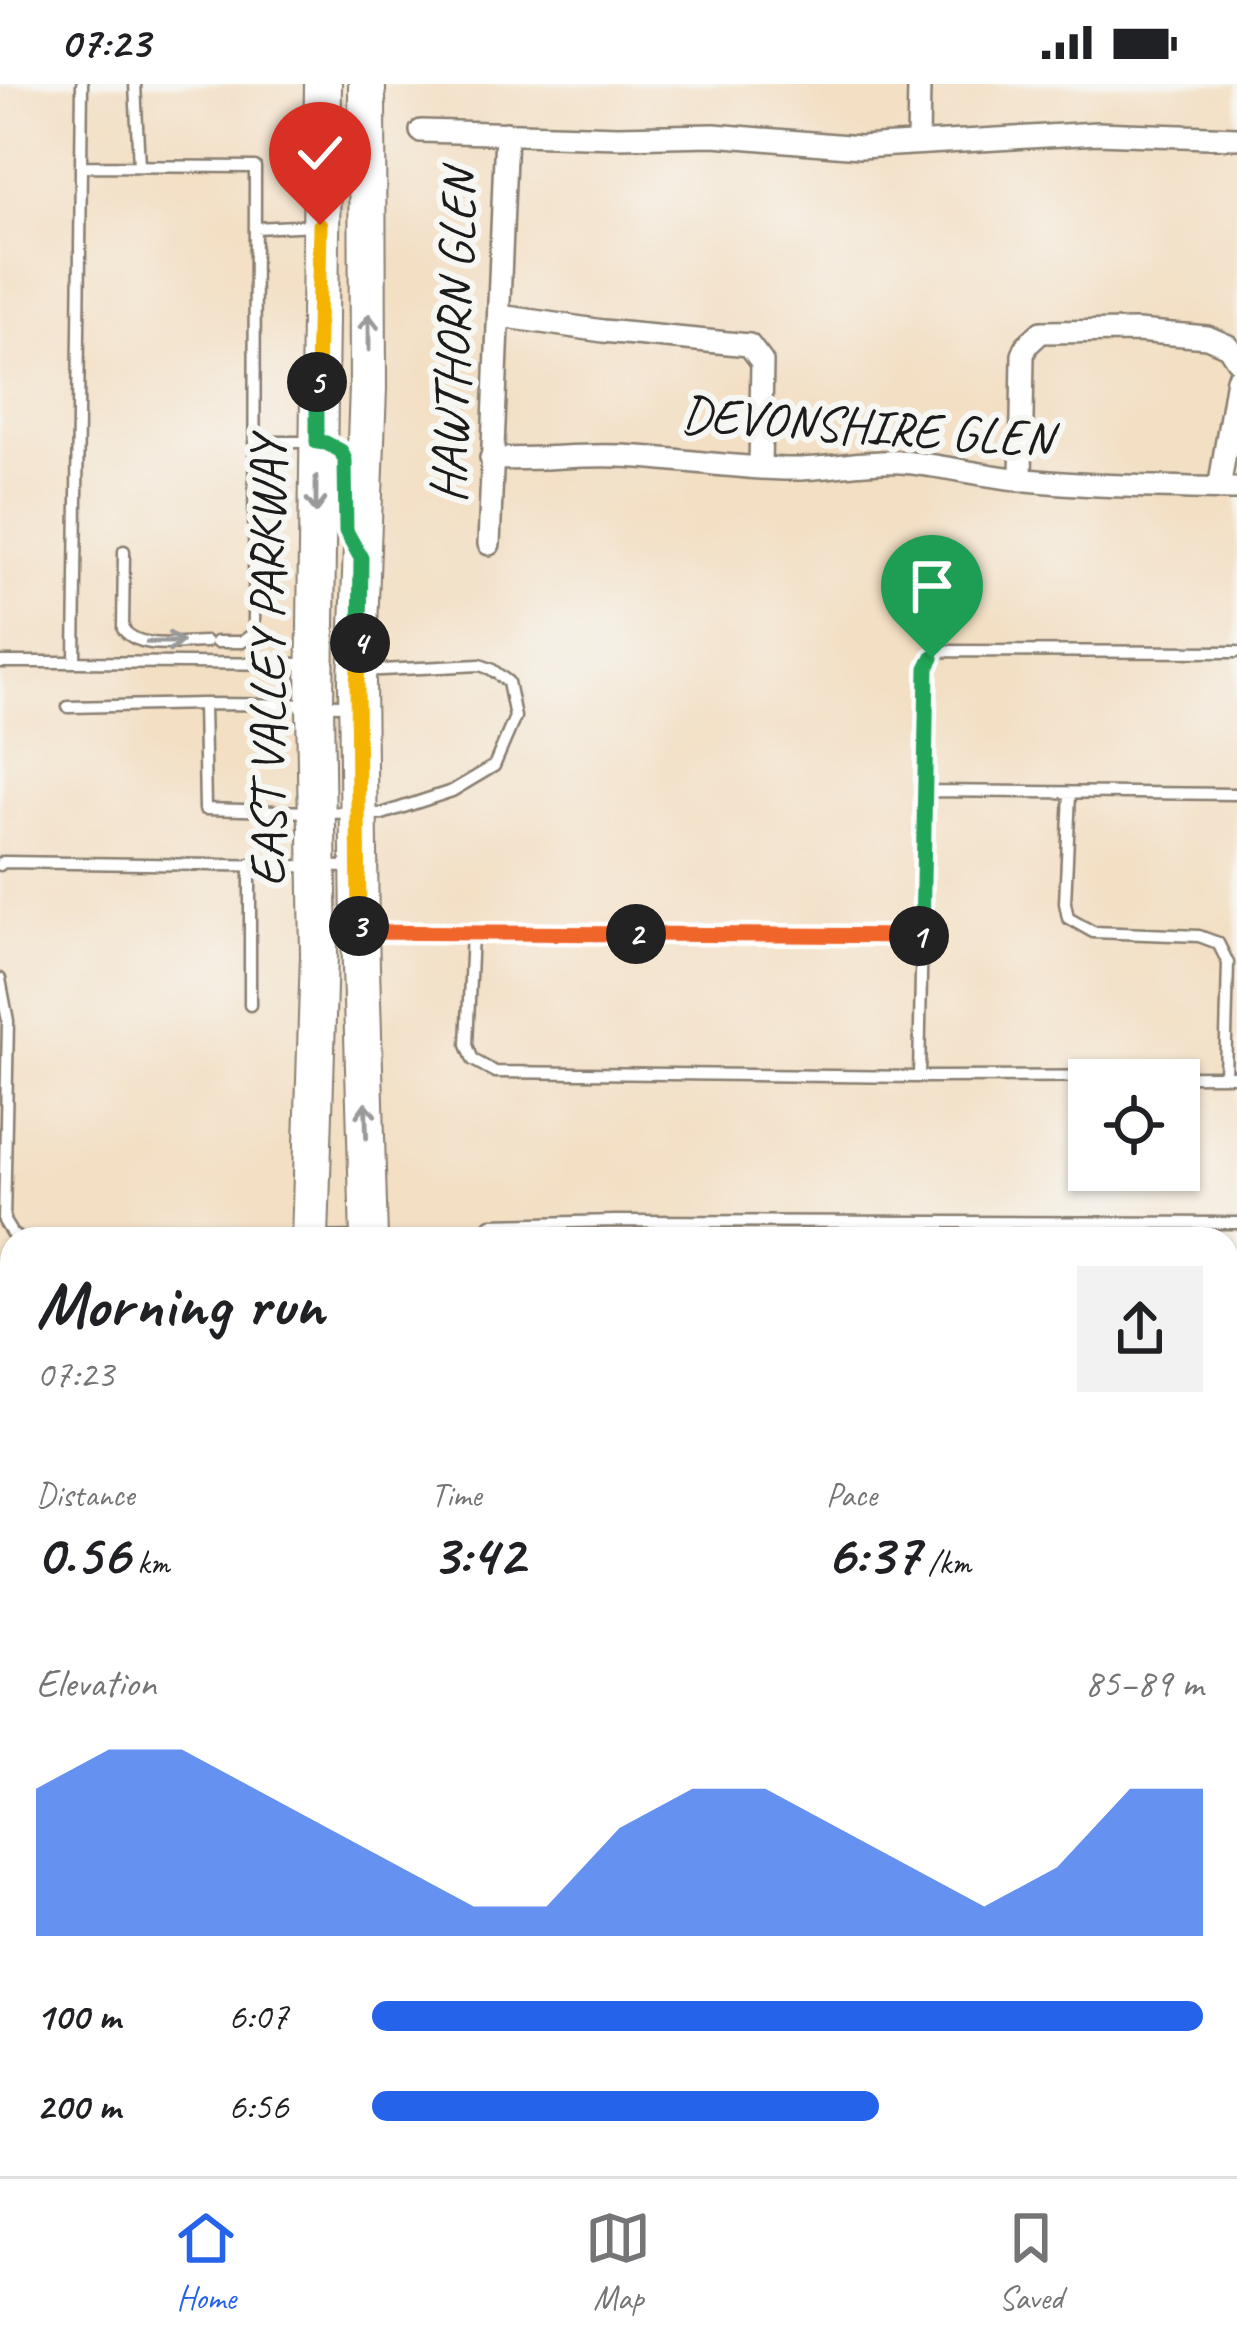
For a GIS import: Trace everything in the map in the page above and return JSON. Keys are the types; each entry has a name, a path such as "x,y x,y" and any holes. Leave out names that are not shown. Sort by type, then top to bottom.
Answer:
{"main road":[{"name":"EAST VALLEY PARKWAY","path":"310,1227 318,933 315,704 323,84"},
{"name":"EAST VALLEY PARKWAY","path":"368,84 368,388 358,688 358,867 370,1227"},
{"path":"317,442 341,451 345,460 346,531 361,558"}],"street":[{"path":"918,142 920,84"},
{"path":"421,131 714,135 860,147 1097,133 1237,138"},
{"name":"HAWTHORN GLEN","path":"489,544 506,133"},
{"path":"500,316 749,346 762,362 760,466"},
{"path":"1021,480 1023,355 1041,332 1138,331 1207,337 1228,346 1237,360"},
{"path":"1228,489 1237,379"},
{"name":"DEVONSHIRE GLEN","path":"491,458 580,454 802,469 859,461 902,462 1021,480 1228,489"}],"lane":[{"path":"75,662 82,84"},
{"path":"135,84 139,166"},
{"path":"81,166 255,167 254,633 242,642 142,643 129,638 123,629 124,551"},
{"path":"255,228 320,225"},
{"path":"254,442 317,442"},
{"path":"920,1077 927,668 932,658 943,651 1237,652"},
{"path":"0,662 316,664"},
{"path":"68,707 203,704 315,704 358,688 480,665 508,682 514,717 494,766 452,791 382,814 205,809 203,704"},
{"path":"925,791 1237,794"},
{"path":"472,932 467,1045 473,1060 496,1072 1231,1076 1228,963 1218,944 1199,936 1093,932 1068,918 1070,793"},
{"path":"250,864 250,1006"},
{"path":"0,865 358,867"},
{"path":"318,933 922,936"},
{"path":"0,979 8,1021 4,1221 8,1227"},
{"path":"615,1221 615,1227"},
{"path":"487,1227 615,1221 1231,1223"},
{"path":"927,1222 927,1227"}],"route":[{"path":"320,225 317,442 335,446 345,460 346,531 361,558 359,932 922,936 927,668 932,658"}]}
